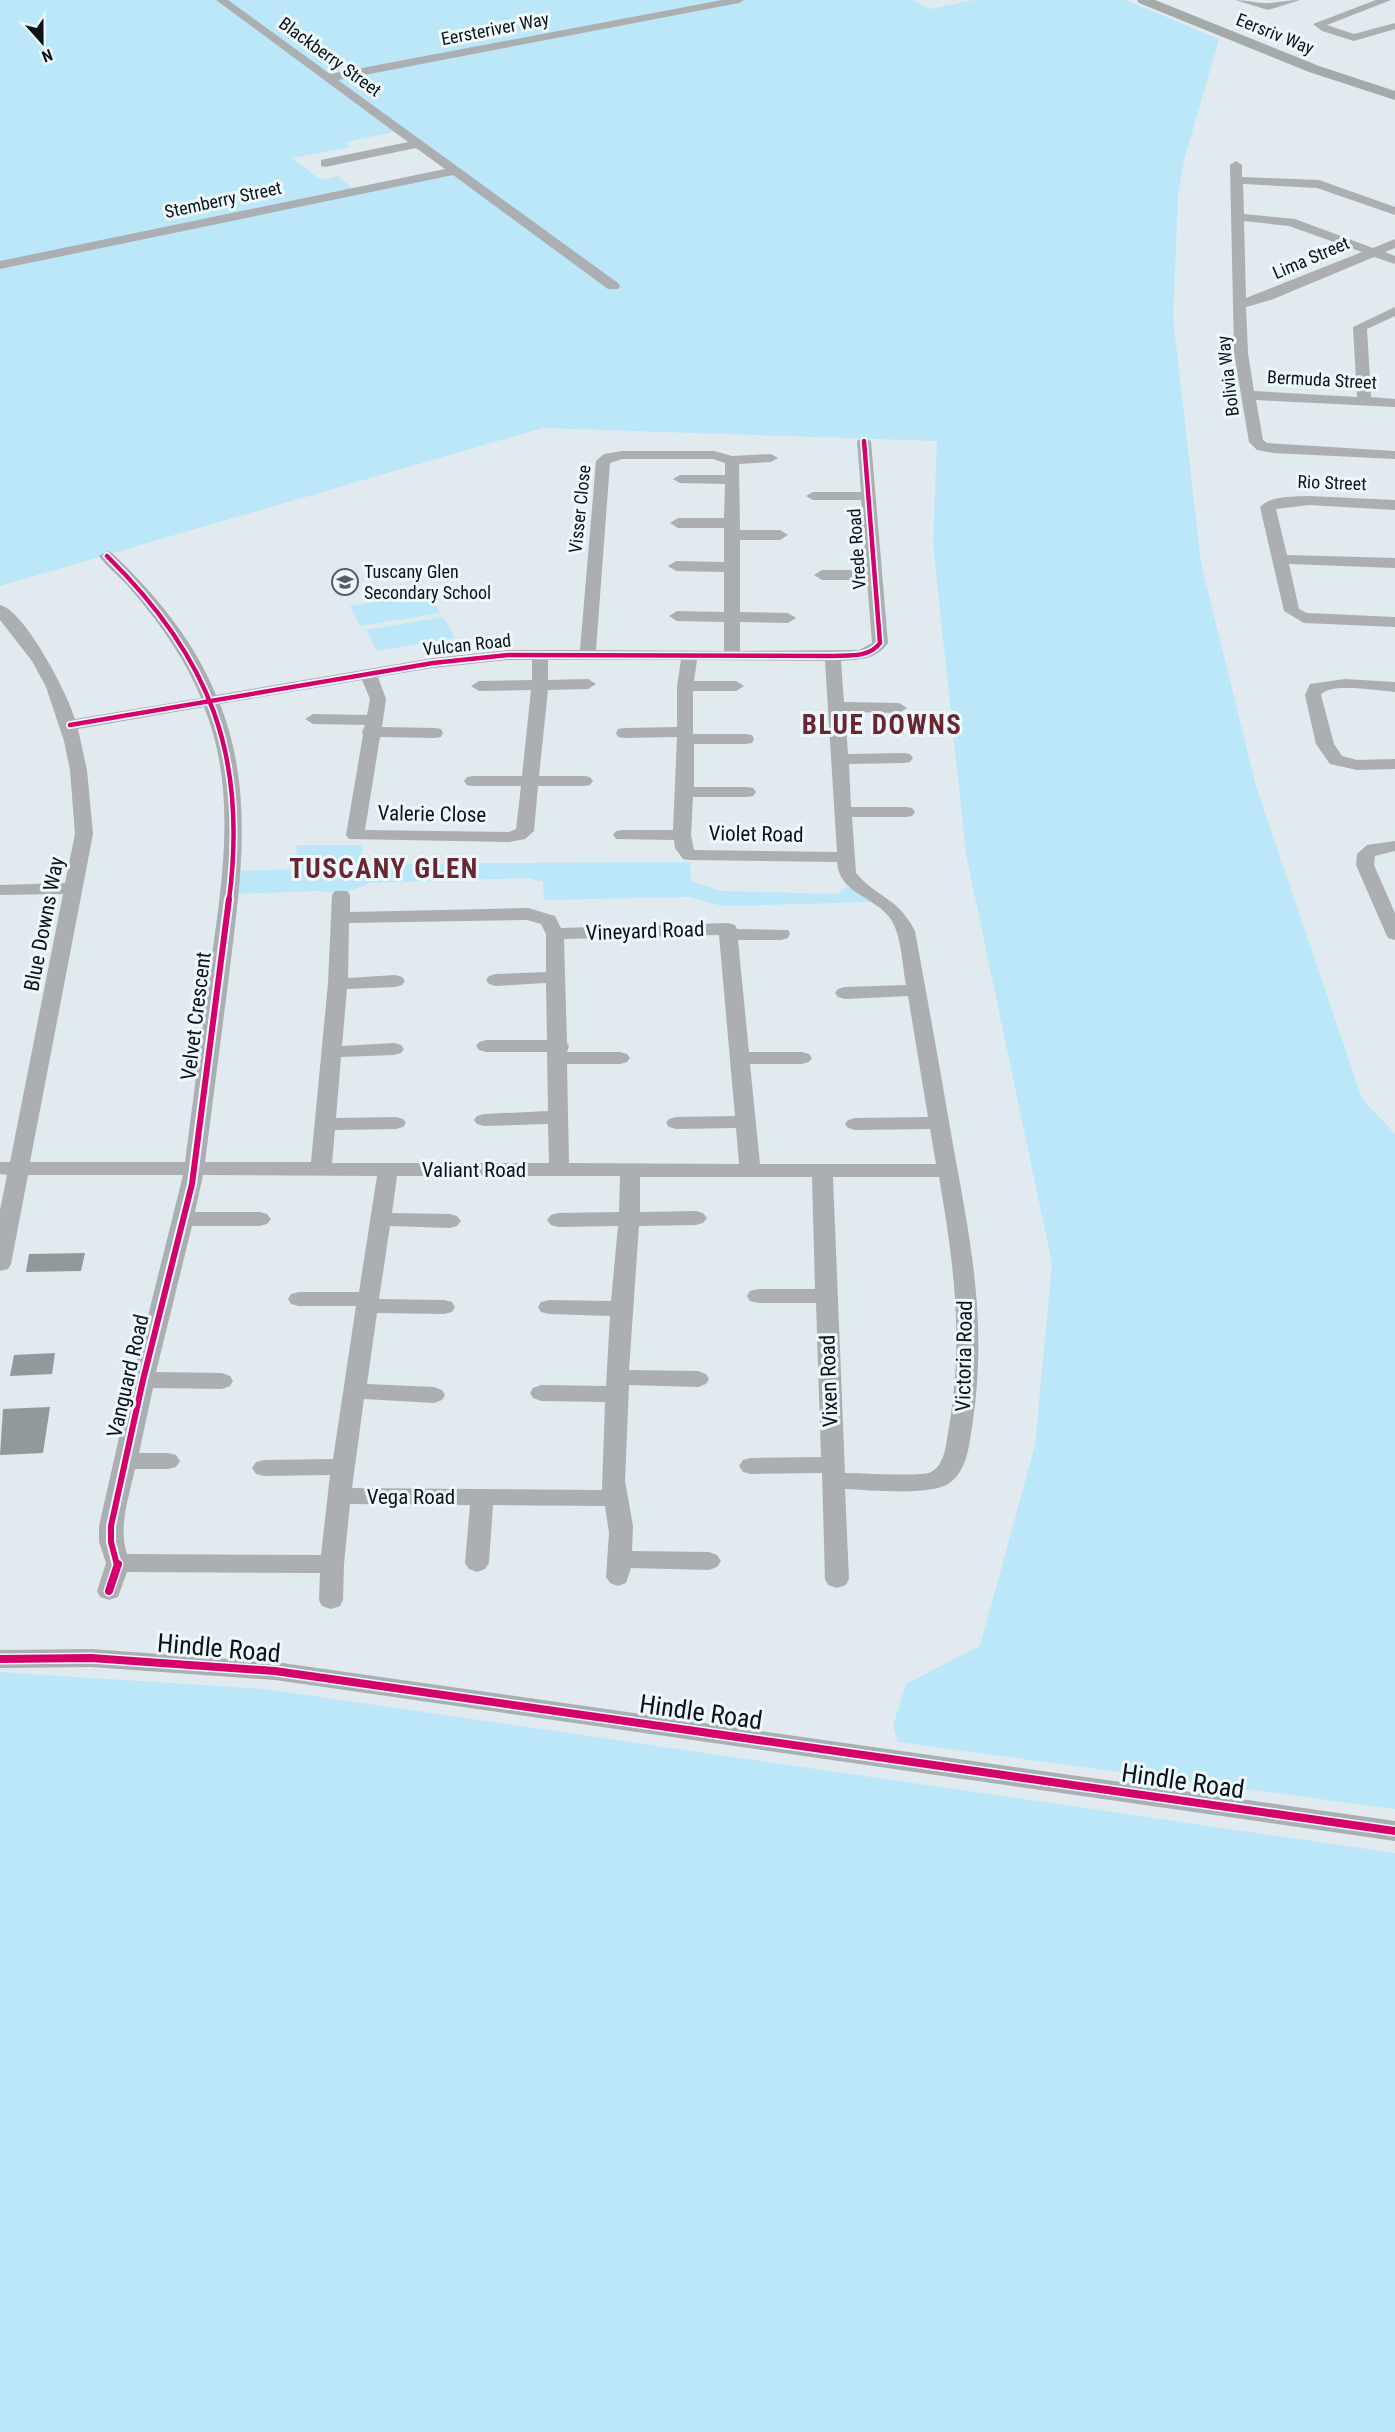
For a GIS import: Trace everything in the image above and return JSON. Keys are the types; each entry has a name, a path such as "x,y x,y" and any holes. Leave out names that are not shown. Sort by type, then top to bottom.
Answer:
{"main road":[{"name":"Eersriv Way","path":"1144,0 1314,69 1395,96"},
{"name":"Eersriv Way","path":"1171,0 1325,63 1395,86"}],"street":[{"name":"Blackberry Street","path":"221,0 613,286"},
{"name":"Eersteriver Way","path":"328,78 739,0"},
{"path":"1240,0 1268,7 1295,0"},
{"path":"1386,0 1318,24 1354,38 1395,26"},
{"path":"326,163 418,144"},
{"name":"Bolivia Way","path":"1236,165 1241,353 1255,438 1262,447 1395,455"},
{"name":"Stemberry Street","path":"0,265 453,171"},
{"path":"1237,180 1319,184 1395,211"},
{"path":"1239,217 1291,222 1395,260"},
{"name":"Lima Street","path":"1241,304 1266,297 1395,243"},
{"path":"1364,402 1360,327 1395,311"},
{"name":"Bermuda Street","path":"1248,395 1395,403"},
{"name":"Vrede Road","path":"864,441 880,643 872,651"},
{"name":"Visser Close","path":"588,655 603,461 609,457 622,455 714,455 732,460 771,459"},
{"path":"732,460 732,655"},
{"path":"680,479 732,480"},
{"name":"Vrede Road","path":"813,496 868,496"},
{"name":"Rio Street","path":"1279,559 1268,507 1276,503 1298,501 1395,505"},
{"path":"678,523 780,535"},
{"name":"Velvet Crescent","path":"106,556 144,592 180,642 210,702 225,745 232,785 232,868 195,1169"},
{"path":"1395,563 1279,559 1290,608 1297,616 1395,622"},
{"path":"676,566 732,567"},
{"name":"Vrede Road","path":"822,575 875,575"},
{"name":"Blue Downs Way","path":"0,610 16,627 43,665 70,725 82,791 84,834 75,888 10,1168 0,1264"},
{"path":"677,615 788,618"},
{"name":"Vulcan Road","path":"70,725 469,658 540,655 833,656 858,655 872,651"},
{"name":"Valerie Close","path":"368,674 377,694 355,835 515,837 525,831 540,685 540,655"},
{"name":"Violet Road","path":"690,655 686,686 685,792 682,834 684,848 688,855 844,857"},
{"name":"Victoria Road","path":"833,656 838,707 838,759 844,857 847,874 857,887 889,904 901,919 906,931 964,1264 969,1338 967,1386 956,1454 949,1470 940,1478 930,1482 833,1473"},
{"path":"479,686 588,684"},
{"path":"1395,687 1341,684 1322,686 1314,690 1313,695 1325,744 1336,760 1357,765 1395,764"},
{"path":"686,686 736,686"},
{"path":"838,707 899,708"},
{"path":"313,719 435,733"},
{"path":"624,733 746,739"},
{"path":"838,759 904,758"},
{"name":"Valerie Close","path":"473,781 584,781"},
{"name":"Violet Road","path":"685,792 747,792"},
{"path":"843,812 906,812"},
{"name":"Violet Road","path":"622,835 682,834"},
{"path":"1395,846 1373,849 1366,854 1365,865 1395,934"},
{"path":"0,890 75,888"},
{"path":"321,1169 337,984 341,895"},
{"path":"341,918 528,914 548,920 555,934 560,1170"},
{"name":"Vineyard Road","path":"555,934 728,929 750,1170"},
{"name":"Vineyard Road","path":"729,935 781,934"},
{"path":"496,980 557,977"},
{"path":"337,984 395,981"},
{"path":"845,993 916,990"},
{"path":"486,1046 620,1058"},
{"path":"332,1052 394,1049"},
{"path":"740,1058 802,1058"},
{"path":"484,1120 559,1117"},
{"path":"676,1123 746,1122"},
{"path":"326,1124 396,1123"},
{"path":"855,1124 940,1123"},
{"name":"Valiant Road","path":"10,1168 949,1171"},
{"name":"Vanguard Road","path":"118,1563 113,1553 110,1532 143,1380 169,1272 185,1219 195,1169"},
{"path":"331,1600 332,1564 353,1391 388,1170"},
{"path":"630,1170 629,1219 617,1386 613,1498 620,1518 618,1568 709,1561"},
{"name":"Vixen Road","path":"822,1172 837,1579"},
{"path":"558,1220 696,1218"},
{"path":"185,1219 260,1219"},
{"path":"381,1219 450,1221"},
{"path":"758,1296 825,1296"},
{"path":"299,1299 444,1307"},
{"path":"549,1307 621,1309"},
{"path":"541,1393 698,1379"},
{"name":"Vanguard Road","path":"143,1380 222,1381"},
{"path":"353,1391 434,1395"},
{"path":"126,1461 168,1461"},
{"path":"751,1466 833,1473"},
{"path":"264,1468 343,1467"},
{"name":"Vega Road","path":"340,1496 613,1498"},
{"name":"Vega Road","path":"477,1563 482,1497"},
{"path":"109,1591 118,1563 332,1564"},
{"name":"Hindle Road","path":"0,1659 91,1658 275,1671 1395,1831"}],"shaded area":[{"path":"0,0 913,0 930,9 974,0 1126,0 1219,39 1184,160 1178,195 1173,318 1201,563 1256,786 1362,1099 1395,1134 1395,1809 898,1742 893,1726 906,1684 980,1646 1035,1445 1052,1264 966,854 933,544 937,441 542,428 0,586","holes":["399,131 451,171 355,191 338,176 321,180 292,158 350,147 345,142"]},
{"path":"428,593 440,613 360,626 350,606"},
{"path":"443,617 455,638 377,651 366,630"},
{"path":"297,845 363,845 360,864 690,862 691,881 721,891 838,894 847,886 872,902 722,906 689,897 544,900 543,882 528,878 370,883 339,892 236,894 239,871 295,869"},
{"path":"0,1672 265,1689 1395,1853 1395,2432 0,2432"}],"building":[{"path":"85,1253 81,1271 26,1272 29,1254"},
{"path":"55,1353 52,1374 10,1376 14,1355"},
{"path":"50,1407 43,1453 0,1455 3,1409"}],"cycle path":[{"path":"70,725 433,663 508,655 833,656 872,651 880,643 864,441"},
{"path":"107,556 152,604 190,659 206,689 227,753 234,816 233,868 192,1184 143,1380 111,1526 111,1542 118,1563 109,1591"},
{"path":"0,1659 91,1658 275,1671 1395,1831"}],"place":[{"name":"Tuscany Glen Secondary School","path":"345,582"}],"district":[{"name":"BLUE DOWNS","path":"882,725"},
{"name":"TUSCANY GLEN","path":"384,869"}]}
